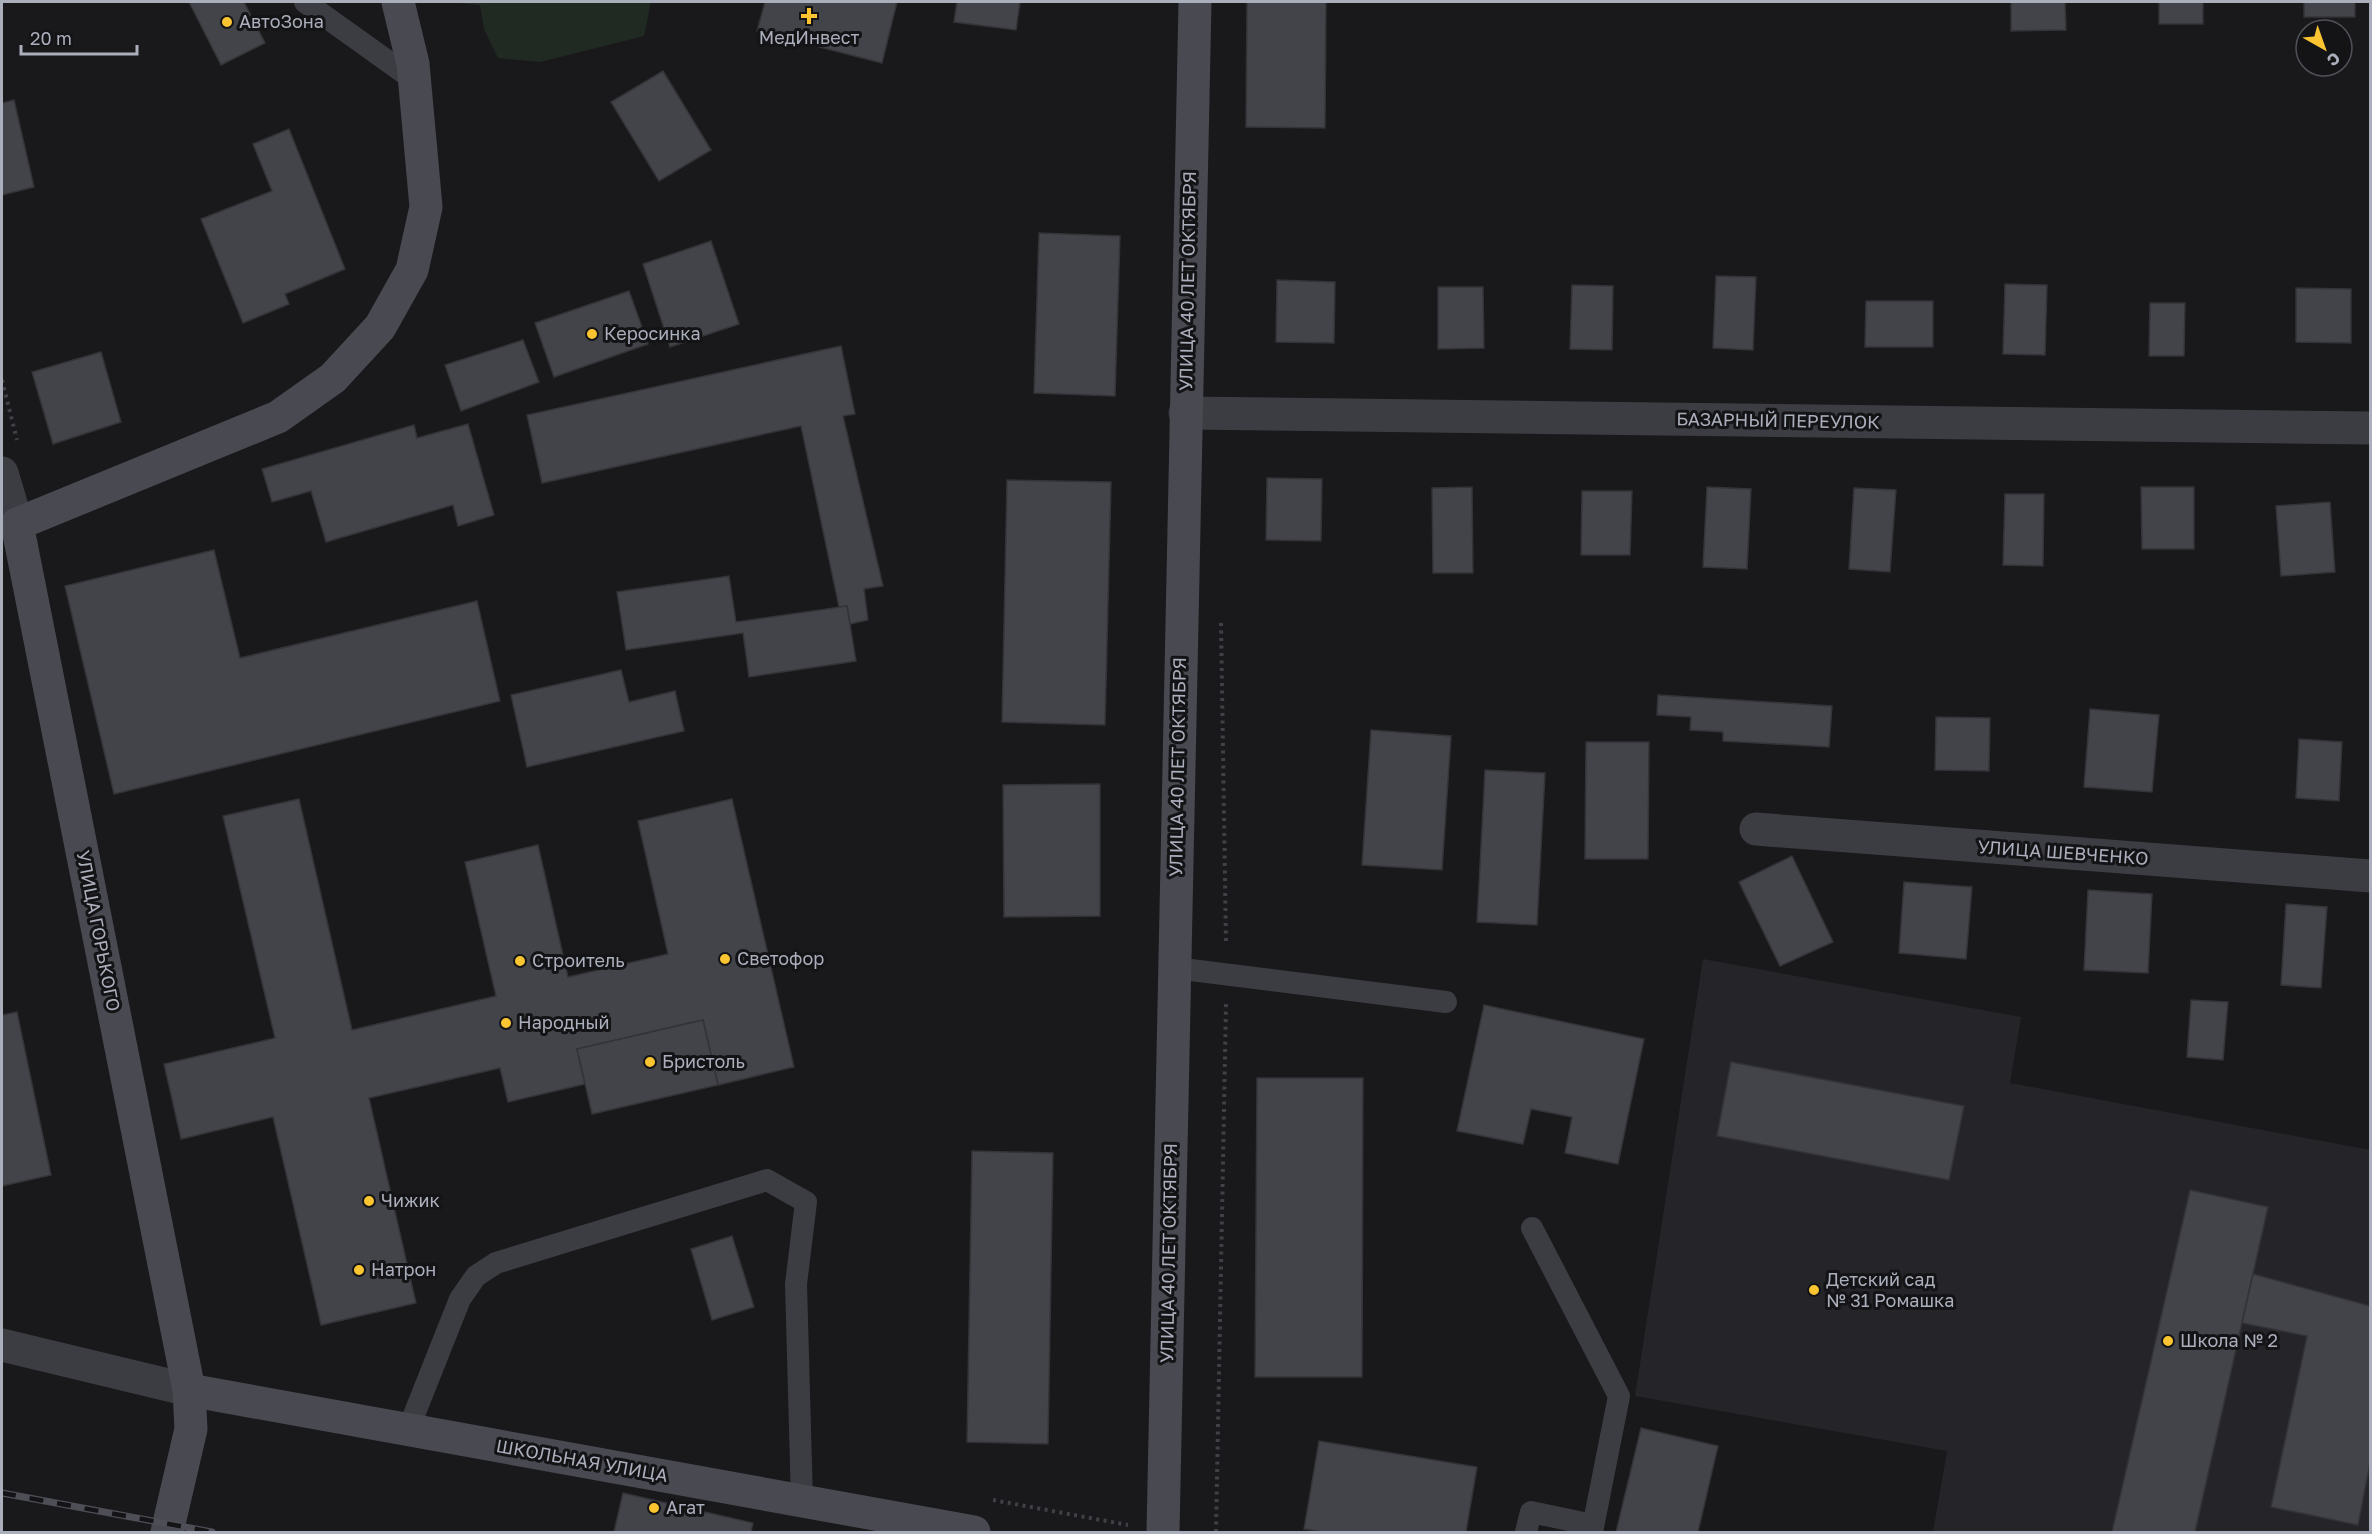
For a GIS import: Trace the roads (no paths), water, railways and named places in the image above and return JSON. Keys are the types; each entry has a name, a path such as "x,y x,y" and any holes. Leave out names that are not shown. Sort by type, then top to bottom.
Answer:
{"main road":[{"path":"16,524 278,417 333,378 380,327 412,270 426,207 413,64 398,2"},
{"name":"УЛИЦА 40 ЛЕТ ОКТЯБРЯ","path":"1163,1533 1195,2"},
{"name":"УЛИЦА ГОРЬКОГО","path":"16,524 189,1390 191,1429 167,1533"},
{"name":"ШКОЛЬНАЯ УЛИЦА","path":"189,1390 974,1533"}],"street":[{"name":"БАЗАРНЫЙ ПЕРЕУЛОК","path":"1185,412 2370,428"},
{"name":"УЛИЦА ГОРЬКОГО","path":"2,473 16,524"},
{"name":"УЛИЦА ШЕВЧЕНКО","path":"1756,829 2370,876"},
{"path":"2,1345 189,1390"}],"lane":[{"path":"306,2 414,80"},
{"path":"1174,968 1446,1002"},
{"path":"408,1430 460,1299 476,1276 496,1263 767,1180 806,1202 796,1284 802,1501"},
{"path":"1526,1533 1531,1512 1592,1529 1619,1396 1532,1228"}],"railway":[{"path":"2,1493 212,1532"}],"place":[{"name":"МедИнвест","path":"809,16"},
{"name":"АвтоЗона","path":"227,22"},
{"name":"Керосинка","path":"592,334"},
{"name":"Светофор","path":"725,959"},
{"name":"Строитель","path":"520,961"},
{"name":"Народный","path":"506,1023"},
{"name":"Бристоль","path":"650,1062"},
{"name":"Чижик","path":"369,1201"},
{"name":"Натрон","path":"359,1270"},
{"name":"Детский сад № 31 Ромашка","path":"1814,1290"},
{"name":"Школа № 2","path":"2168,1341"},
{"name":"Агат","path":"654,1508"}]}
